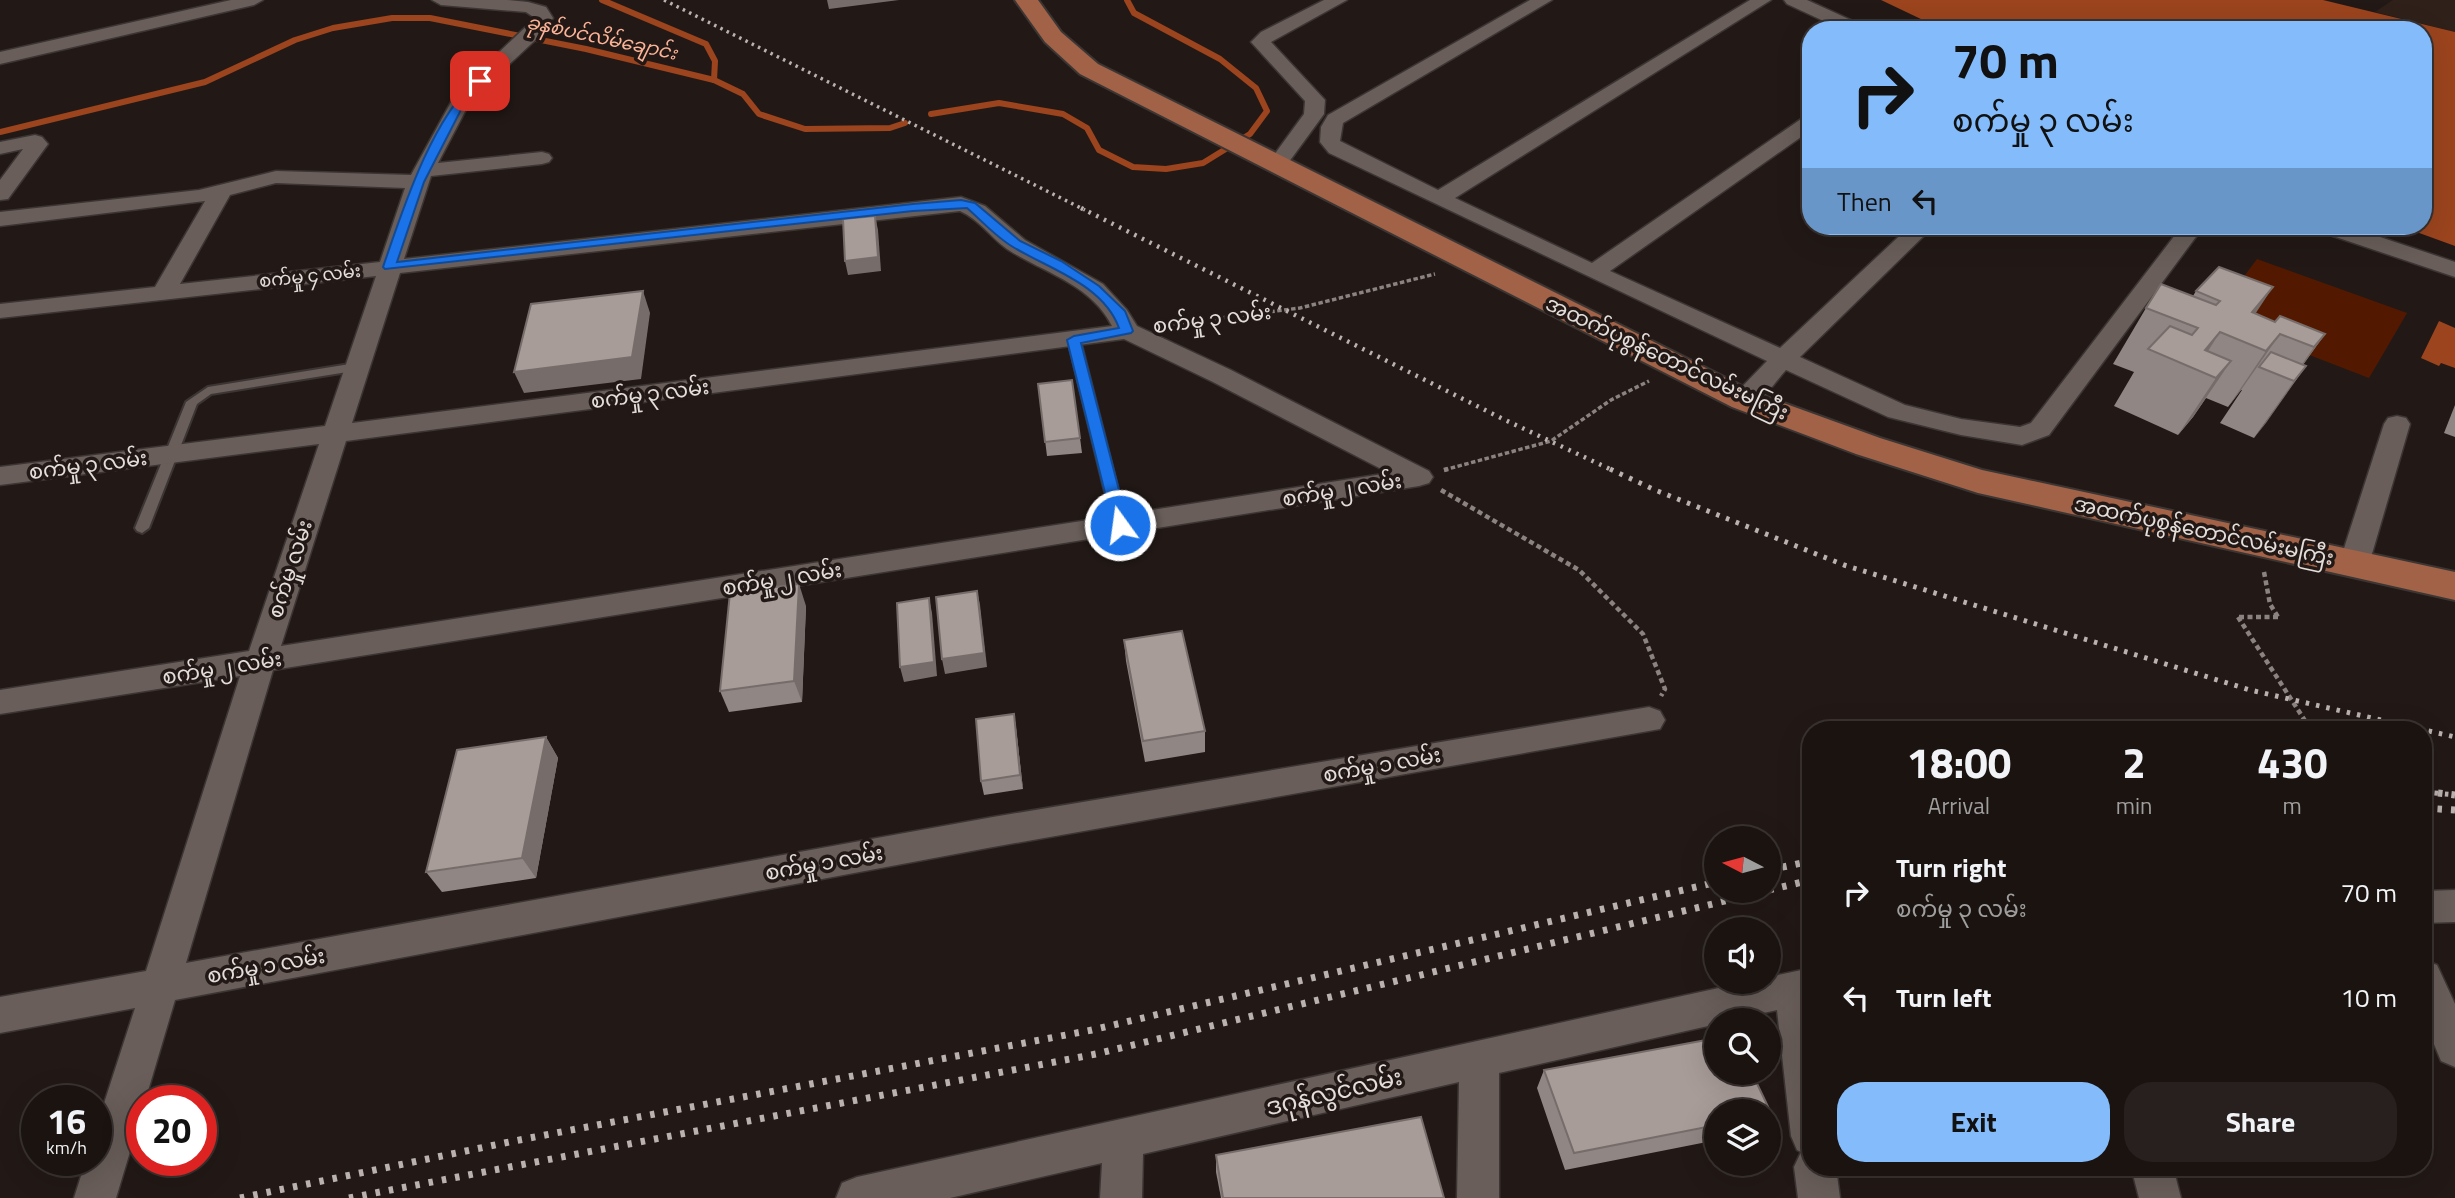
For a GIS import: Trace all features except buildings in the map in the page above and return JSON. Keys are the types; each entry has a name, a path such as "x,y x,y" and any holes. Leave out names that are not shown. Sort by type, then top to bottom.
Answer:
{"main road":[{"name":"အထက်ပုစွန်တောင်လမ်းမကြီး","path":"1026,0 1053,37 1088,69 1744,400 1868,446 1978,481 2455,586"}],"street":[{"path":"0,58 254,0"},
{"name":"စက်မှု လမ်း","path":"96,1198 260,663 421,177 463,97 539,27 544,18 540,11 528,7 441,0"},
{"path":"1265,160 1314,114 1315,100 1260,42 1338,0"},
{"path":"1543,0 1335,119 1329,136 1336,149 1593,272 1897,411 1961,427 2022,436 2040,429 2186,235"},
{"path":"1439,198 1762,0"},
{"path":"1793,0 1838,21"},
{"path":"1593,272 1802,127"},
{"path":"0,148 24,142 35,141 38,144 0,194"},
{"path":"0,219 221,191 276,177 421,177 542,158"},
{"path":"164,292 221,191"},
{"name":"စက်မှု ၄ လမ်း","path":"0,311 961,204 976,208 1016,244 1056,264 1094,288 1120,314 1127,331"},
{"path":"1744,400 1783,359 1914,235"},
{"path":"2352,235 2455,270"},
{"path":"1127,331 1233,381 1419,477"},
{"name":"စက်မှု ၃ လမ်း","path":"0,476 1074,340 1127,331"},
{"path":"2354,564 2398,424"},
{"name":"စက်မှု ၂ လမ်း","path":"0,702 260,663 1419,477"},
{"name":"စက်မှု ၁ လမ်း","path":"0,1015 1007,829 1649,720"},
{"path":"2432,907 2455,906"},
{"name":"ဒဂုန်လွင်လမ်း","path":"857,1198 1802,987"},
{"path":"2432,995 2455,1048"},
{"path":"1478,1198 1479,1059"},
{"path":"1121,1198 1123,1140"},
{"path":"1816,1176 1819,1198"},
{"path":"2154,1176 2160,1198"}],"lane":[{"path":"1074,340 1120,525"},
{"path":"142,528 192,402 208,391 356,367"}],"path":[{"name":"စက်မှု ၃ လမ်း","path":"1127,331 1300,308 1474,264"},
{"name":"စက်မှု ၂ လမ်း","path":"1419,477 1551,441 1611,400 1678,367"},
{"path":"1419,477 1578,570 1643,634 1665,689 1649,720"},
{"path":"2259,543 2270,604 2278,617 2238,617 2305,721"}],"shaded area":[{"path":"1881,0 2323,0 2410,21 1925,21"},
{"path":"2393,0 2455,0 2455,32 2432,26 2432,21 2411,21 2375,12"},
{"path":"2432,26 2455,32 2455,246 2425,235 2432,235"},
{"path":"2257,259 2407,313 2369,378 2213,318"},
{"path":"2439,321 2455,328 2455,368 2441,363 2439,366 2421,358"}],"waterway":[{"path":"602,0 706,44 715,61 714,80"},
{"name":"ခုနစ်ပင်လိမ်ချောင်း","path":"931,114 999,103 1063,114 1087,128 1099,150 1133,167 1166,169 1203,163 1250,134 1267,111 1256,88 1220,59 1134,13 1127,0"},
{"name":"ခုနစ်ပင်လိမ်ချောင်း","path":"0,132 205,82 295,40 333,28 392,18 430,18 586,49 714,80"},
{"name":"ခုနစ်ပင်လိမ်ချောင်း","path":"714,80 743,94 759,114 805,129 890,128 905,123"}],"railway":[{"path":"664,0 1085,210"},
{"path":"1081,208 1085,210"},
{"path":"1085,210 1503,419 1614,471"},
{"path":"1610,469 1655,490 1844,565 2250,690 2385,721"},
{"path":"2432,732 2455,737"},
{"path":"2432,793 2455,795 2438,793"},
{"path":"2432,809 2455,810"},
{"path":"1782,867 1802,863"},
{"path":"1782,887 1802,882"},
{"path":"240,1198 514,1141 1092,1030 1704,885"},
{"path":"349,1198 1096,1054 1717,903"}],"route":[{"path":"480,81 463,97 418,182 389,267 913,208 971,205 1016,244 1056,264 1094,288 1120,314 1127,331 1074,340 1120,525"}]}
